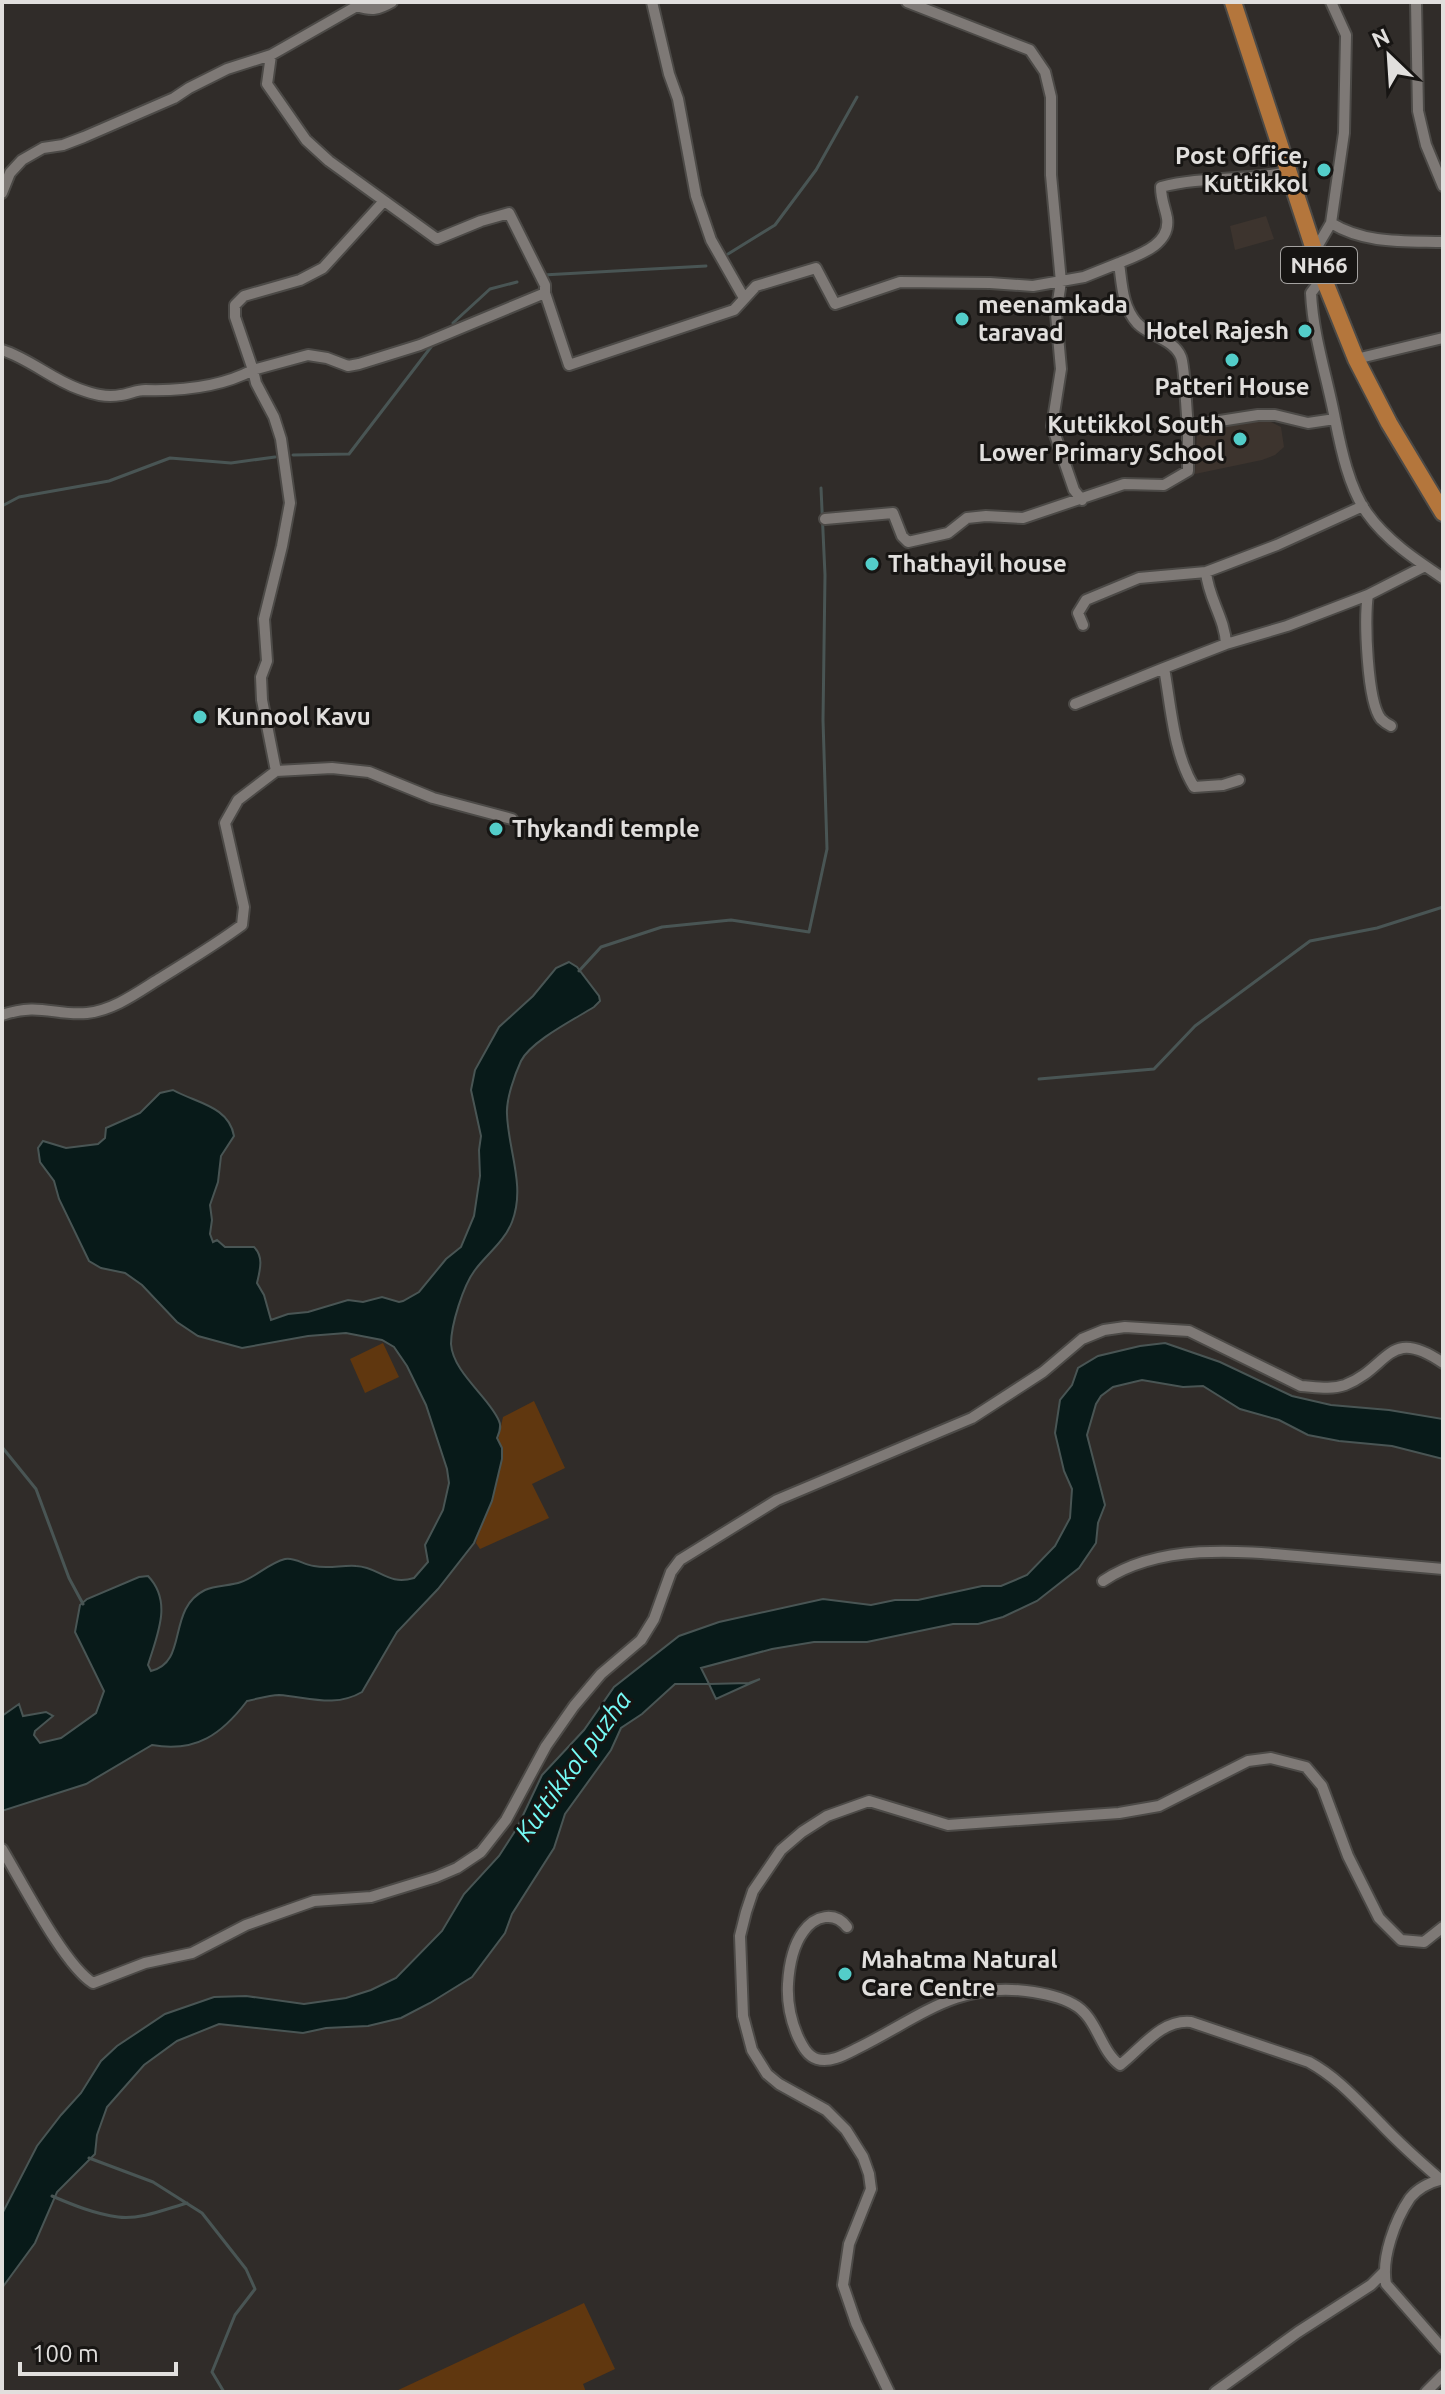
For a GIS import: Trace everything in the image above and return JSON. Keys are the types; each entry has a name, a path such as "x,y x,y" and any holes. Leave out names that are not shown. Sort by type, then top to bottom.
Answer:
{"highway":[{"name":"NH66","path":"1233,2 1314,252 1356,359 1389,423 1443,513"}],"street":[{"path":"2,193 10,173 22,160 43,148 84,137 174,98 227,69 271,55 357,4 370,10 392,2"},
{"path":"652,2 678,99 696,196 711,240 744,298"},
{"path":"907,2 1030,50 1045,72 1051,97 1051,175 1061,282 1056,314 1061,369 1052,426 1074,490 1082,500"},
{"path":"1314,252 1331,223 1344,133 1346,35 1331,2"},
{"path":"1416,2 1418,111 1426,145 1443,186"},
{"path":"271,55 267,84 306,140 329,161 437,239 509,213 545,285 569,365 734,310 756,286 816,268 835,304 900,282 1033,286 1084,277 1144,253 1162,240 1167,231 1167,218 1161,201 1161,187 1182,182 1259,178 1288,172"},
{"path":"276,771 262,700 261,677 267,661 264,619 290,503 281,439 274,417 256,383 235,317 235,305 244,296 283,286 323,268 384,201"},
{"path":"1331,223 1363,237 1443,242"},
{"path":"825,519 893,513 902,536 908,542 948,533 967,518 1023,518 1124,484 1164,485 1188,471 1188,426 1181,357 1171,345 1137,323 1127,307 1119,263"},
{"path":"1323,277 1311,293 1312,324 1345,459 1363,506 1395,544 1443,578"},
{"path":"2,350 16,354 57,380 99,396 120,396 143,390 180,391 308,355 348,366 359,364 420,345 545,293"},
{"path":"1356,359 1443,338"},
{"path":"1188,426 1258,415 1275,415 1308,423 1335,419"},
{"path":"1083,625 1078,613 1086,600 1139,578 1206,572 1277,545 1363,506"},
{"path":"1075,704 1226,644 1287,626 1368,595 1425,566"},
{"path":"1206,572 1207,589 1226,644"},
{"path":"1368,595 1365,615 1372,696 1382,720 1391,726"},
{"path":"1164,668 1183,763 1194,787 1223,785 1239,780"},
{"path":"2,1015 16,1010 43,1008 88,1013 129,998 207,951 242,925 244,907 225,823 238,800 276,771 332,768 369,772 433,798 512,819"},
{"path":"2,1849 62,1949 82,1977 93,1983 145,1963 192,1953 246,1925 314,1901 371,1897 436,1877 481,1852 506,1820 546,1746 574,1706 601,1674 641,1640 654,1619 671,1572 680,1560 787,1495 972,1418 1043,1372 1082,1339 1104,1330 1125,1327 1189,1331 1301,1386 1334,1388 1348,1384 1391,1352 1402,1348 1423,1350 1443,1363"},
{"path":"1103,1581 1113,1574 1154,1559 1235,1550 1443,1569"},
{"path":"889,2392 852,2314 843,2285 849,2244 871,2189 863,2157 846,2130 826,2110 767,2074 752,2050 743,2016 740,1936 746,1912 753,1891 781,1850 802,1832 827,1816 869,1801 948,1825 1119,1813 1159,1806 1248,1761 1271,1758 1306,1767 1322,1786 1359,1879 1379,1918 1401,1940 1424,1942 1443,1927"},
{"path":"847,1927 841,1919 832,1915 819,1918 803,1931 792,1955 788,1986 794,2028 803,2048 817,2059 837,2058 912,2017 983,1990 1000,1988 1044,1994 1075,2005 1105,2043 1111,2060 1120,2065 1160,2029 1180,2021 1191,2022 1309,2062 1345,2086 1409,2152 1442,2179 1422,2187 1411,2197 1393,2234 1384,2272 1386,2284 1443,2349"},
{"path":"1215,2392 1298,2332 1371,2285 1384,2272"},
{"path":"1426,2392 1443,2375"}],"shaded area":[{"path":"1266,216 1274,239 1235,250 1230,226"},
{"name":"Kuttikkol South Lower Primary School","path":"1254,420 1281,427 1284,447 1262,460 1195,474 1197,431"},
{"path":"383,1343 399,1377 365,1393 350,1359"},
{"path":"534,1401 565,1468 532,1484 549,1518 480,1549 476,1543 503,1417"},
{"path":"584,2303 615,2369 583,2384 586,2392 394,2392"}],"water":[{"path":"569,962 577,967 600,1001 543,1038 521,1061 507,1108 517,1182 516,1208 505,1236 471,1277 453,1327 453,1355 500,1425 497,1438 502,1448 502,1459 492,1501 474,1543 438,1589 397,1632 362,1692 332,1701 279,1695 247,1701 228,1723 207,1738 182,1746 152,1745 86,1784 2,1811 2,1716 19,1704 23,1716 46,1712 53,1716 35,1731 34,1735 40,1743 61,1738 96,1713 104,1691 75,1632 80,1605 87,1599 148,1576 156,1586 161,1608 159,1631 148,1665 151,1671 163,1666 170,1657 185,1609 193,1599 209,1588 247,1580 279,1561 292,1559 319,1567 364,1567 397,1580 414,1578 428,1562 425,1545 443,1510 449,1483 426,1405 394,1347 382,1340 346,1333 308,1336 242,1348 198,1336 177,1322 142,1285 125,1273 101,1268 89,1261 59,1199 54,1181 40,1162 38,1148 43,1141 66,1148 98,1144 105,1138 106,1128 140,1113 160,1093 173,1090 219,1112 231,1126 234,1136 221,1156 218,1182 210,1205 210,1234 213,1242 217,1240 225,1247 254,1247 257,1251 260,1264 257,1283 271,1320 348,1300 363,1302 382,1297 403,1301 419,1292 446,1259 461,1247 474,1216 480,1176 481,1136 471,1090 475,1070 499,1027 533,996 556,968"},
{"name":"Kuttikkol puzha","path":"1165,1343 1220,1362 1292,1396 1331,1405 1443,1419 1443,1459 1392,1446 1308,1435 1279,1420 1240,1409 1203,1386 1183,1387 1142,1380 1113,1387 1096,1404 1087,1435 1105,1505 1098,1523 1096,1543 1079,1568 1037,1601 1003,1617 978,1624 953,1624 867,1642 814,1642 772,1649 701,1668 709,1684 675,1684 642,1714 621,1728 611,1750 565,1814 554,1848 512,1914 505,1933 472,1977 401,2018 368,2026 326,2028 303,2033 219,2024 177,2041 144,2065 107,2107 97,2135 95,2154 57,2192 35,2243 2,2288 2,2214 37,2146 81,2093 101,2061 117,2046 165,2014 214,1997 246,1996 304,2004 346,1998 396,1978 442,1931 464,1894 499,1856 517,1828 542,1775 584,1730 614,1687 679,1636 719,1622 823,1599 871,1605 895,1600 918,1600 982,1586 1001,1586 1027,1575 1055,1546 1070,1518 1072,1489 1064,1471 1055,1433 1060,1400 1072,1385 1078,1368 1098,1356"},
{"path":"760,1679 716,1699 709,1684 749,1683"}],"waterway":[{"path":"728,254 775,225 816,170 857,97"},
{"path":"543,275 706,266"},
{"path":"453,323 490,289 517,282"},
{"path":"293,455 349,454 431,347"},
{"path":"2,506 19,497 109,481 170,458 231,463 275,457"},
{"path":"579,971 601,947 662,927 731,920 809,932 827,849 823,720 825,575 821,488"},
{"path":"1039,1079 1154,1069 1195,1026 1310,941 1377,928 1443,907"},
{"path":"2,1447 36,1489 69,1578 83,1604"},
{"path":"89,2158 153,2182 202,2213 246,2269 255,2289 235,2315 212,2372 224,2392"},
{"path":"52,2196 109,2216 126,2218 187,2203"}],"place":[{"name":"Post Office, Kuttikkol","path":"1324,170"},
{"name":"meenamkada taravad","path":"962,319"},
{"name":"Hotel Rajesh","path":"1305,331"},
{"name":"Patteri House","path":"1232,360"},
{"name":"Kuttikkol South Lower Primary School","path":"1240,439"},
{"name":"Thathayil house","path":"872,564"},
{"name":"Kunnool Kavu","path":"200,717"},
{"name":"Thykandi temple","path":"496,829"},
{"name":"Mahatma Natural Care Centre","path":"845,1974"}]}
